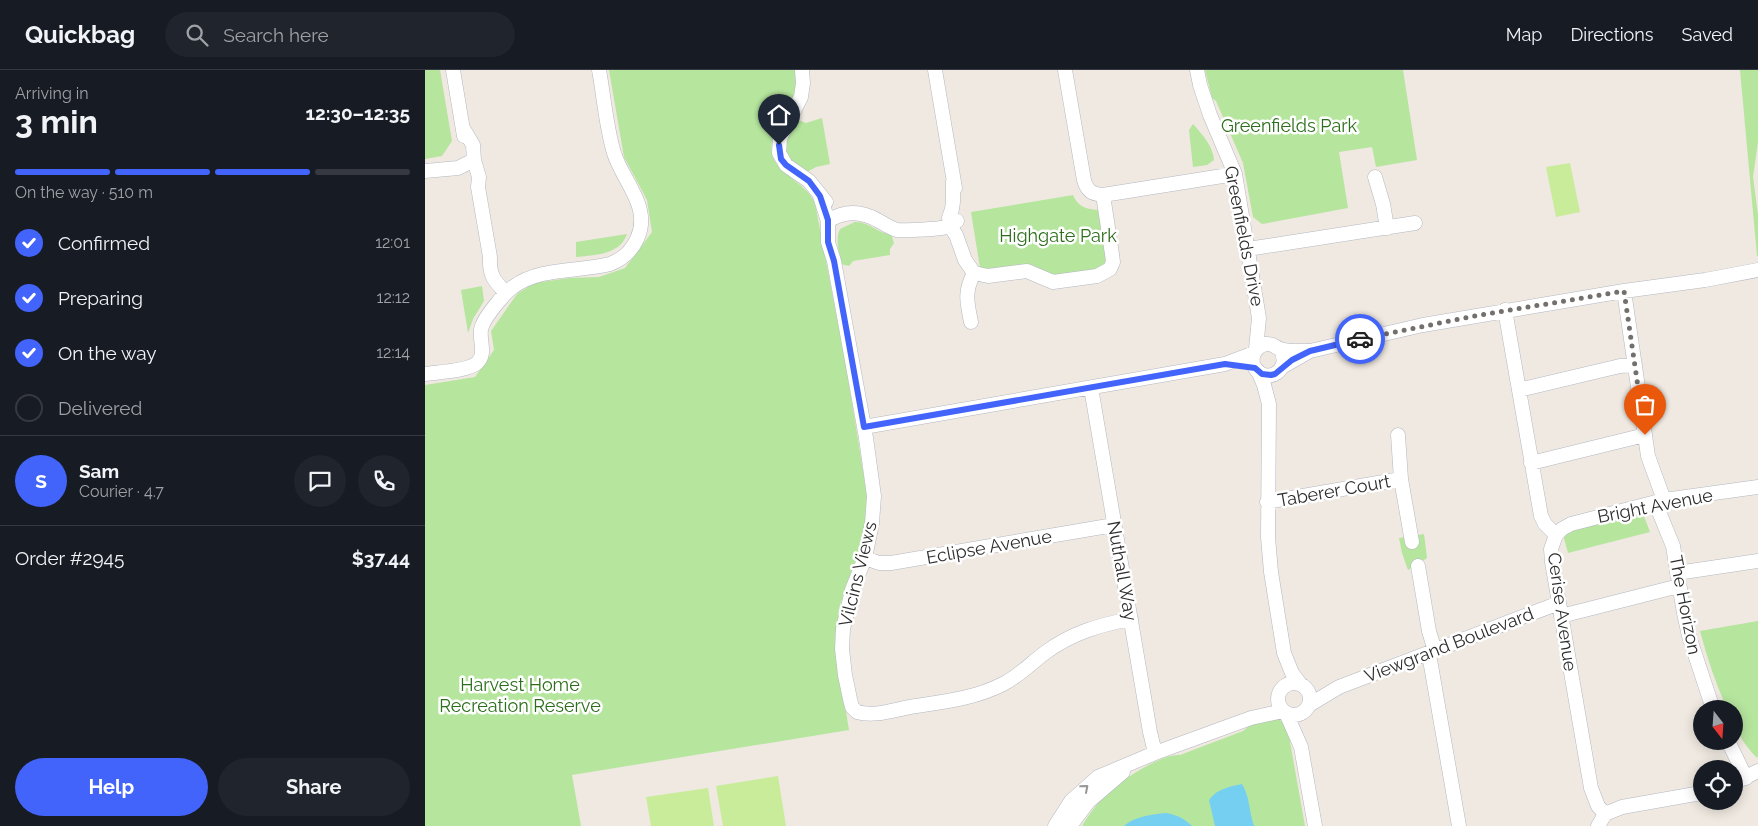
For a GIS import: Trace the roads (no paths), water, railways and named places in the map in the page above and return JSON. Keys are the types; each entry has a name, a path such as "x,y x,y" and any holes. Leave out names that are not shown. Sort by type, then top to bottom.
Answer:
{"street":[{"path":"429,170 457,168 469,161 473,145 463,128 453,70"},
{"path":"425,374 469,367 477,362 482,355 481,327 509,290 521,281 543,274 610,264 628,254 639,236 642,219 641,209 614,155 599,70"},
{"name":"Vilcins Views","path":"802,70 801,96 780,138 779,153 786,165 809,181 834,220 828,242 834,261 864,427 874,496 872,523 865,558 851,590 843,629 842,649 852,707 857,712 864,714 945,701 984,692 1004,684 1020,674 1045,652 1073,635 1103,625 1131,620"},
{"path":"935,70 953,181 951,222"},
{"path":"1065,70 1083,180 1089,192 1103,195 1235,174"},
{"name":"Greenfields Drive","path":"1197,70 1199,85 1235,174 1259,318 1255,351"},
{"path":"469,161 479,177 478,187 490,257 489,269 495,282 509,290"},
{"path":"1375,177 1383,204 1387,228"},
{"path":"834,220 858,213 869,216 897,230 951,222 963,229 965,260 974,273 988,276 1027,271 1053,282 1088,278 1104,274 1110,269 1113,262 1103,195"},
{"path":"1248,249 1415,223"},
{"path":"864,427 1225,364 1266,344 1278,348 1310,351 1423,325 1505,310 1705,280 1758,270"},
{"path":"971,322 966,292 974,273"},
{"name":"The Horizon","path":"1624,291 1650,464 1673,546 1691,644 1710,700"},
{"name":"Cerise Avenue","path":"1505,310 1541,516 1545,524 1556,535 1551,556 1591,788 1601,820"},
{"name":"Greenfields Drive","path":"1259,318 1278,348"},
{"path":"1269,404 1284,358 1278,348"},
{"path":"1255,351 1252,360 1264,385 1269,404 1267,537 1284,653 1280,707 1285,712 1301,747 1315,826"},
{"path":"1225,364 1256,369 1266,375 1271,375 1310,351"},
{"path":"1519,390 1620,366 1635,365"},
{"name":"Nuthall Way","path":"1091,388 1155,753"},
{"name":"Taberer Court","path":"1398,435 1401,479 1412,542"},
{"path":"1531,463 1645,435"},
{"name":"Taberer Court","path":"1267,502 1401,479"},
{"name":"Bright Avenue","path":"1556,535 1571,524 1660,501 1758,487"},
{"name":"Eclipse Avenue","path":"865,558 879,563 891,563 1114,525"},
{"name":"Viewgrand Boulevard","path":"1307,708 1339,687 1432,652 1560,610 1678,579 1758,561"},
{"path":"1418,566 1459,826"},
{"path":"1284,653 1293,673 1310,698 1301,747"},
{"path":"1251,718 1269,705 1291,683 1304,688"},
{"name":"Viewgrand Boulevard","path":"1304,688 1339,687"},
{"path":"1055,826 1071,801 1098,777 1155,753 1251,718 1285,712 1297,715 1307,708"},
{"path":"1732,750 1746,777"},
{"path":"1070,826 1088,802 1135,762"},
{"path":"1601,820 1622,807 1693,795"}],"water":[{"path":"1242,784 1247,794 1254,826 1215,826 1209,800 1220,790"},
{"path":"1166,813 1180,817 1192,826 1124,826 1138,818"}],"park label":[{"name":"Greenfields Park","path":"1289,126"},
{"name":"Highgate Park","path":"1058,236"},
{"name":"Harvest Home Recreation Reserve","path":"520,695"}]}
